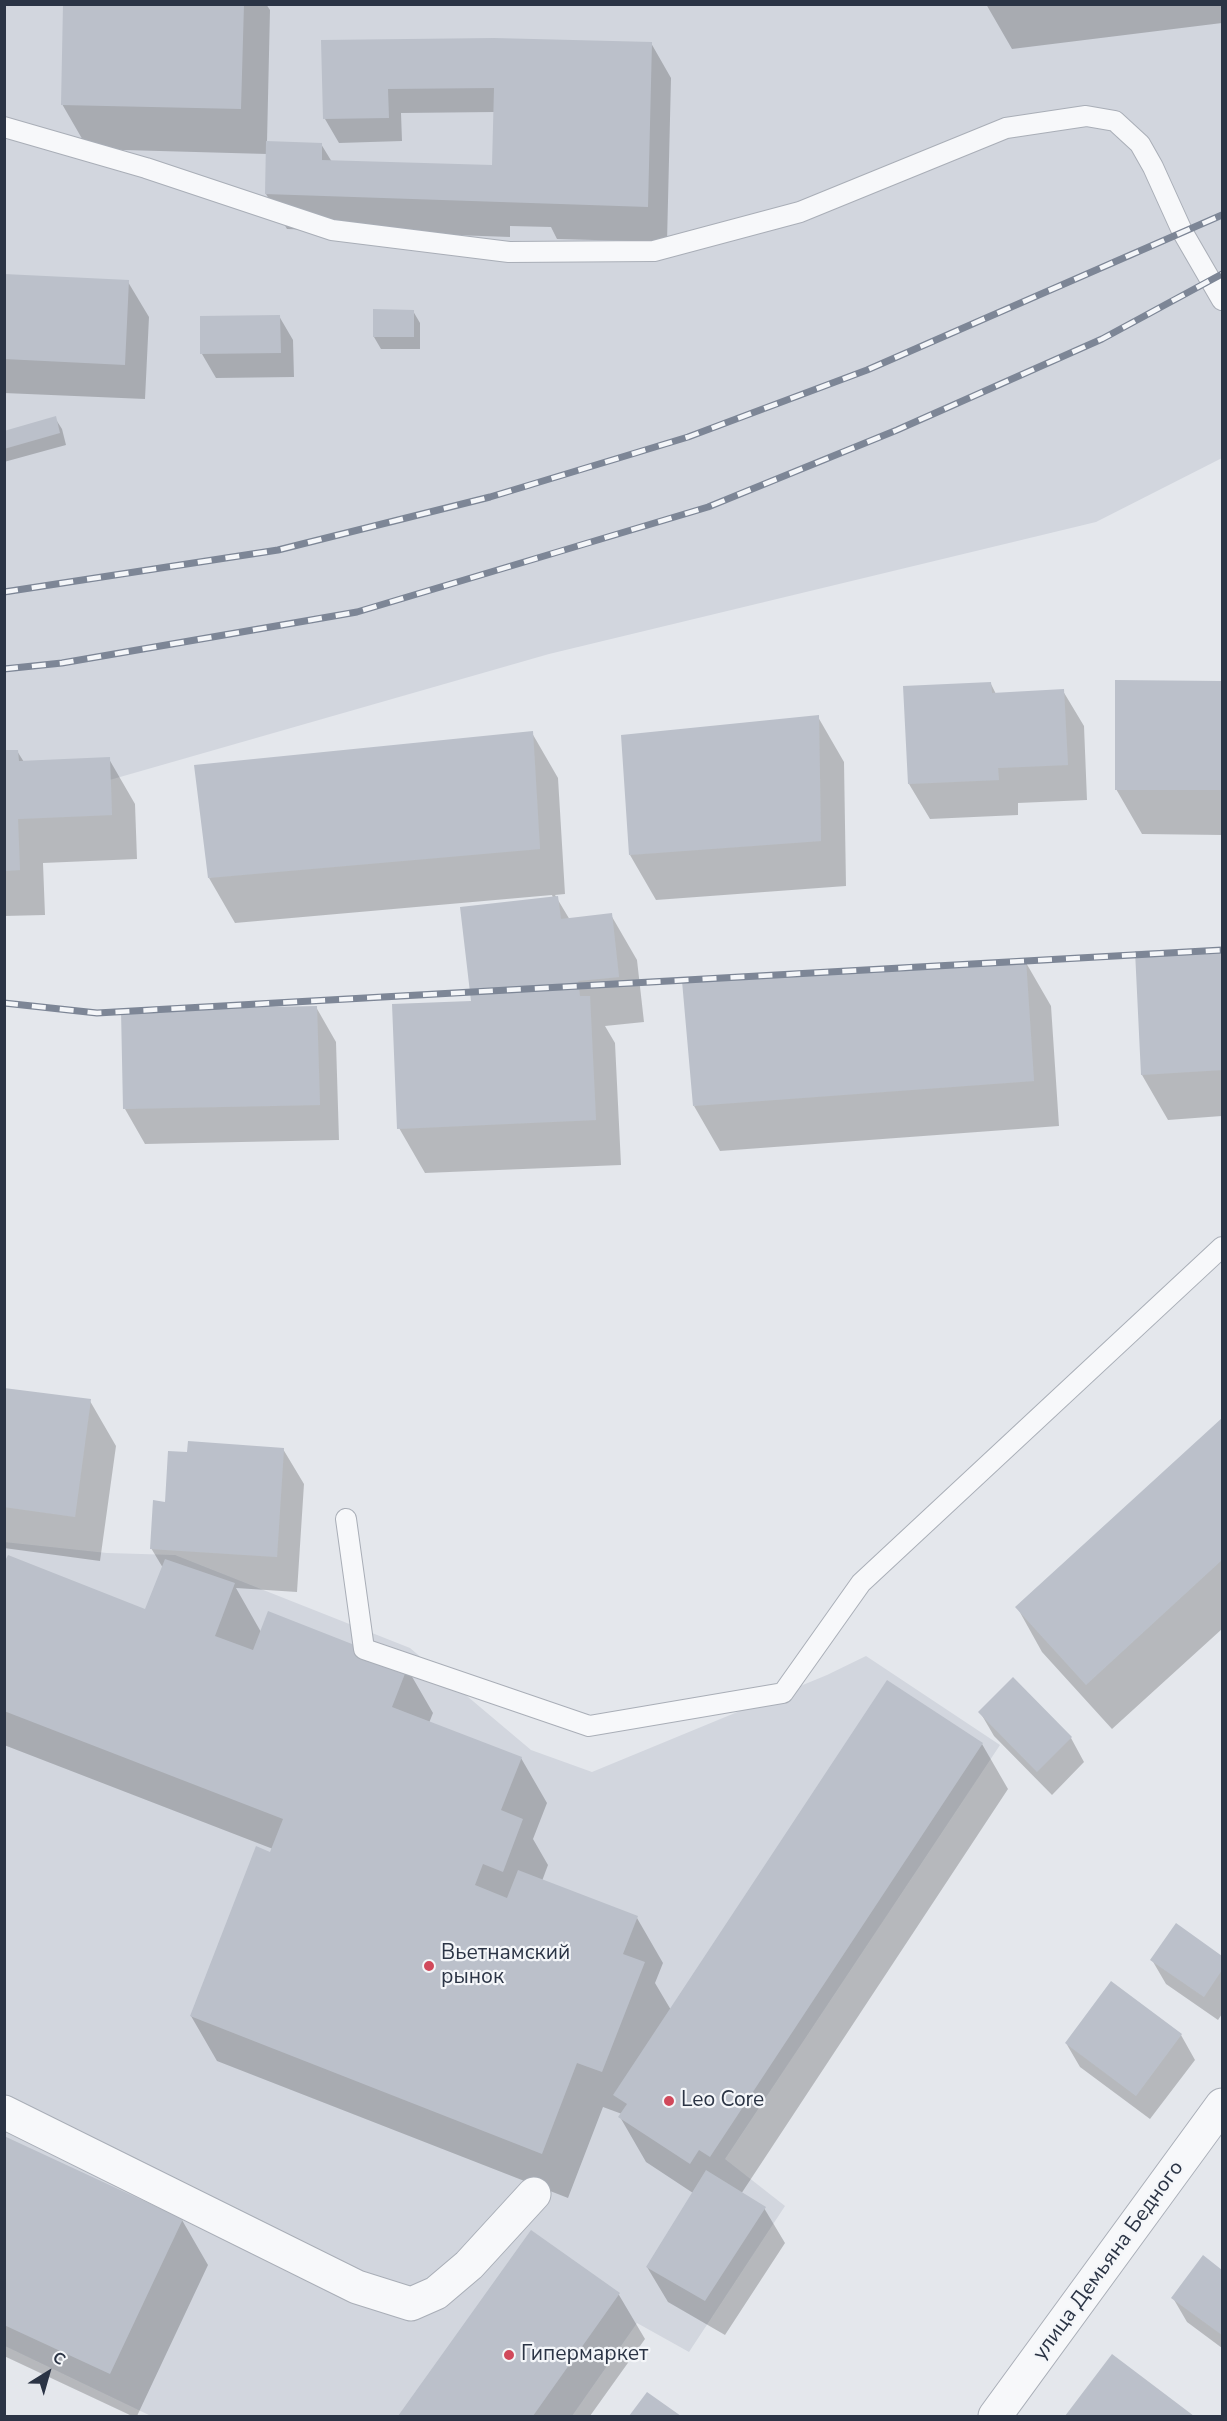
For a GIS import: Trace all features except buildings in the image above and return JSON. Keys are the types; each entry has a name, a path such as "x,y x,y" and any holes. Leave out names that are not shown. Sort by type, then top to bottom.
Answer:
{"street":[{"name":"улица Демьяна Бедного","path":"995,2416 1222,2105"},
{"path":"4,2112 357,2287 411,2304 436,2294 469,2265 534,2194"}],"lane":[{"path":"4,127 146,168 332,231 509,252 654,251 800,212 1006,128 1086,116 1114,121 1140,144 1182,231 1222,300"},
{"path":"346,1519 364,1649 589,1726 783,1693 861,1583 1222,1247"}],"shaded area":[{"path":"5,5 1222,5 1222,458 1096,522 549,654 5,810"},
{"name":"Вьетнамский рынок","path":"4,1542 107,1553 175,1555 410,1648 531,1750 592,1772 827,1675 866,1656 1000,1745 725,2159 785,2206 689,2352 637,2323 572,2416 151,2416 5,2346"}],"railway":[{"path":"4,592 278,550 490,497 688,437 867,370 1222,215"},
{"path":"4,669 62,663 357,612 708,507 897,430 1102,339 1222,274"},
{"path":"4,1003 97,1013 1222,950"}],"place":[{"name":"Вьетнамский рынок","path":"429,1966"},
{"name":"Leo Core","path":"669,2101"},
{"name":"Гипермаркет","path":"509,2355"}]}
